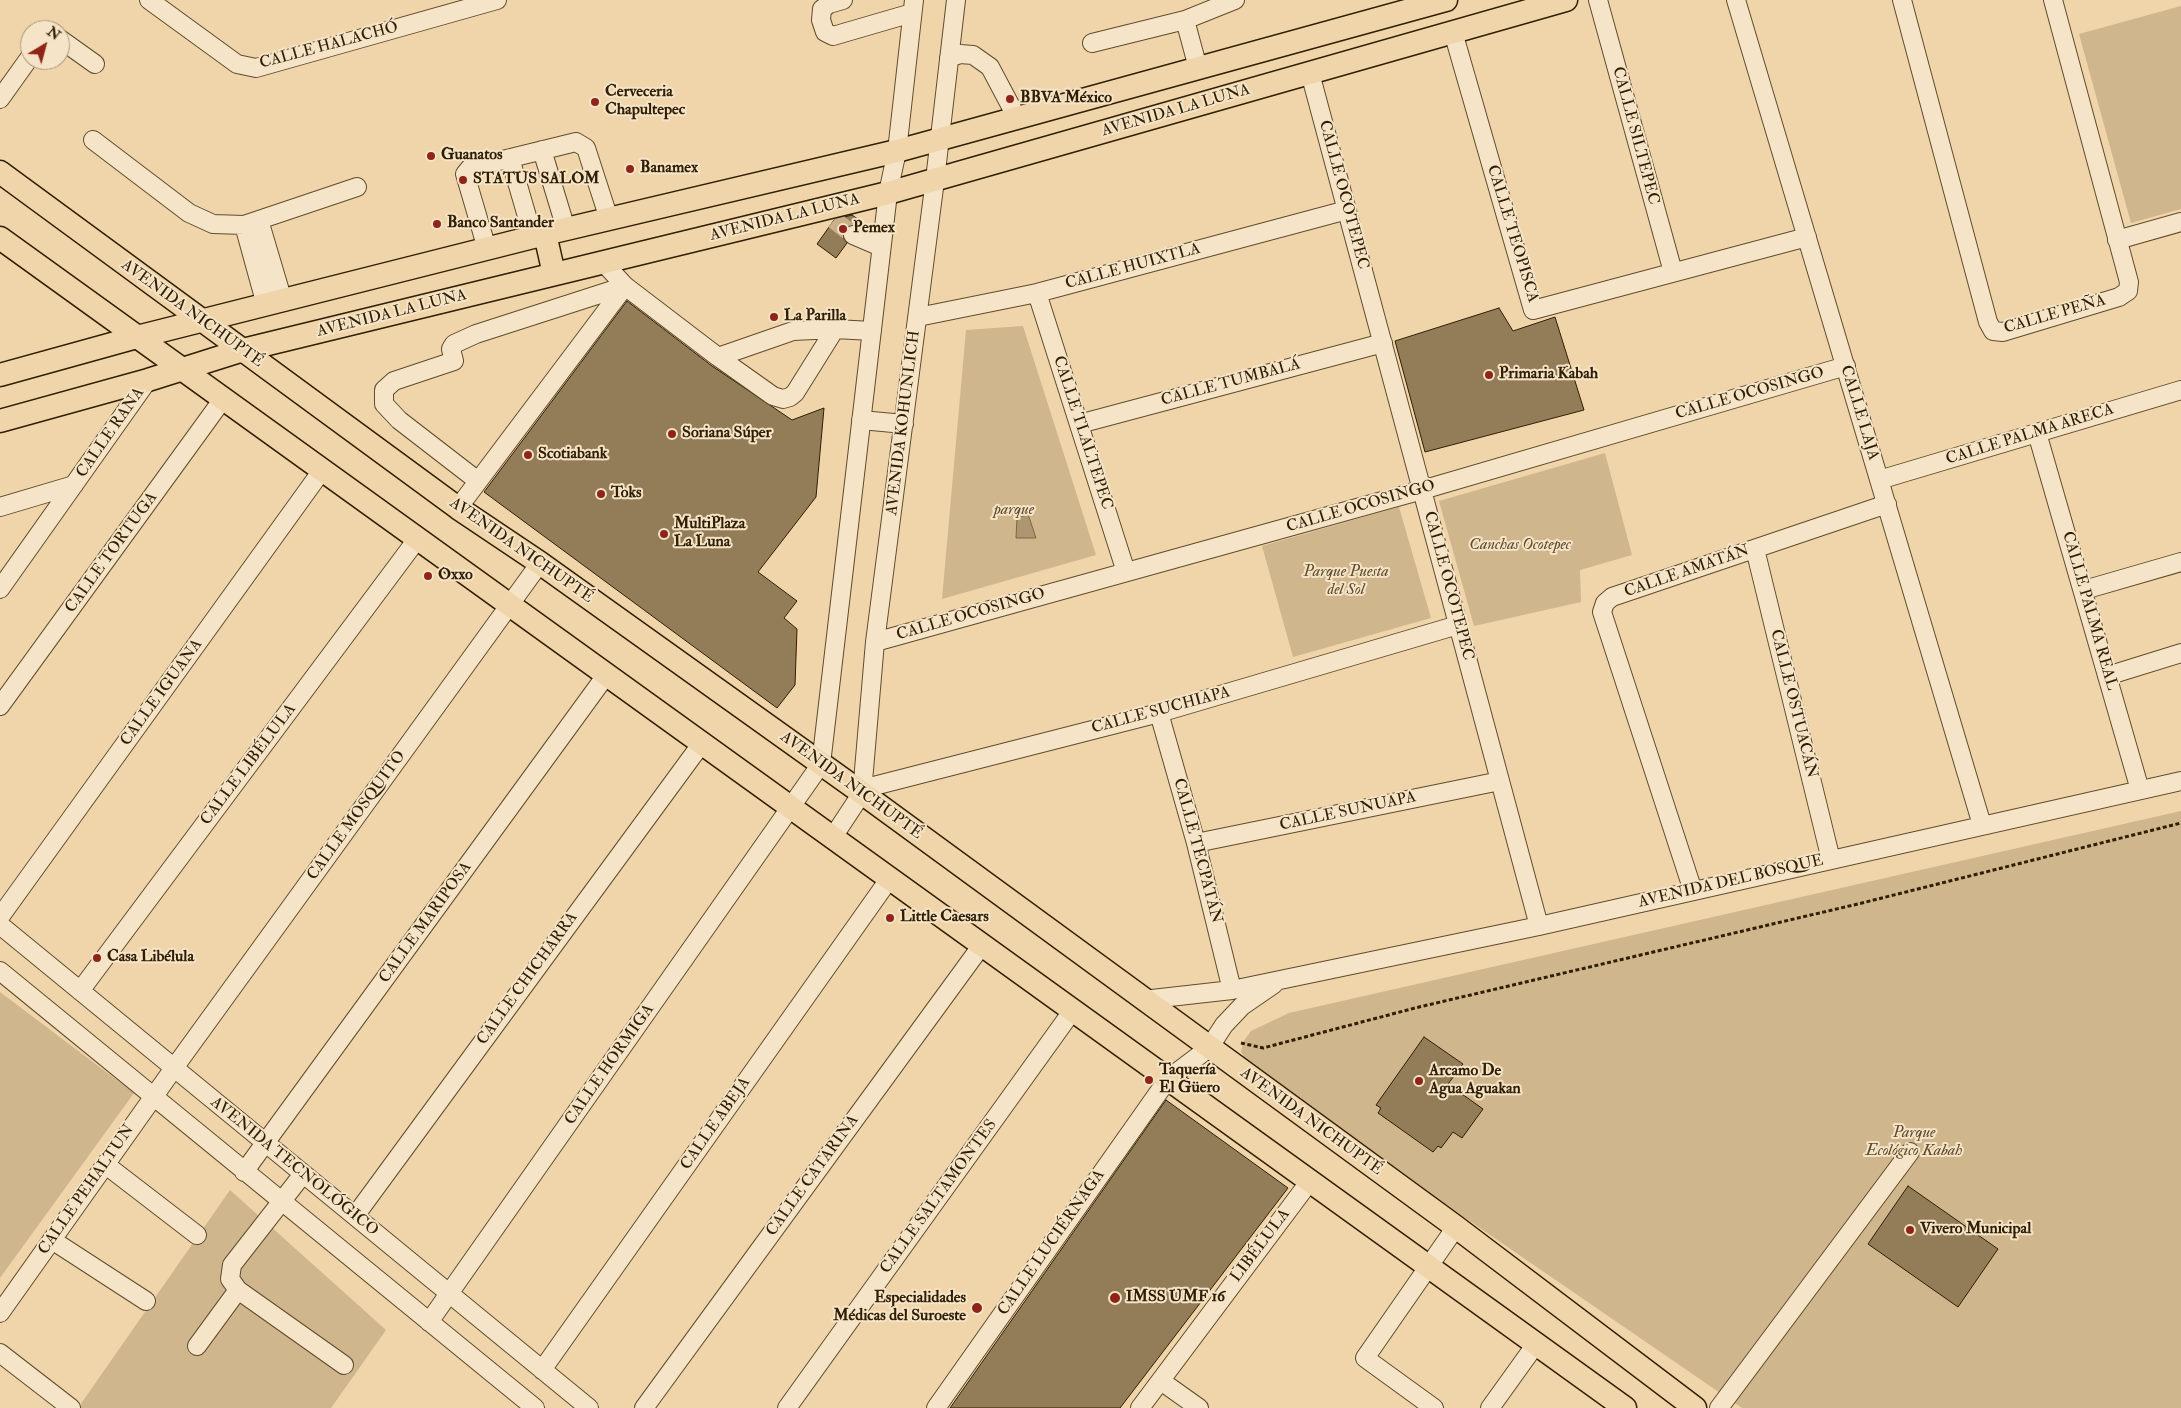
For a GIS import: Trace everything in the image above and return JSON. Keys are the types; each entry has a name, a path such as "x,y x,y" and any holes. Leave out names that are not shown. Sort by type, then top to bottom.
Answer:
{"main road":[{"path":"0,376 137,337 548,233 897,152 1198,68 1421,3 1446,0"},
{"name":"AVENIDA LA LUNA","path":"0,421 148,380 242,350 603,262 830,214 888,193 1566,0"},
{"name":"AVENIDA NICHUPTÉ","path":"0,172 458,508 540,563 821,764 862,791 1143,1000 1212,1042 1695,1408"},
{"path":"548,233 554,274"},
{"path":"0,238 1625,1408"}],"street":[{"name":"CALLE HALACHÓ","path":"149,0 237,64 256,68 498,0"},
{"path":"792,808 821,764 881,247 888,193 897,152 913,6 833,36 825,32 821,20 822,10 829,4 843,0"},
{"name":"AVENIDA KOHUNLICH","path":"832,837 862,791 875,642 918,317 956,0"},
{"path":"1092,43 1185,20 1235,0"},
{"name":"CALLE SILTEPEC","path":"1598,0 1673,272"},
{"name":"CALLE LAJA","path":"1736,0 1982,825"},
{"name":"CALLE PEÑA","path":"1902,0 1988,322 1993,331 2003,332 2118,297 2128,291 2129,282 2053,0"},
{"path":"1185,20 1198,68"},
{"name":"CALLE TEOPISCA","path":"1453,32 1533,310 1807,237"},
{"path":"70,46 95,64"},
{"path":"949,58 960,54 973,55 990,67 1017,118"},
{"path":"0,99 21,70"},
{"name":"CALLE OCOTEPEC","path":"1310,73 1539,926"},
{"path":"93,140 190,212 213,224 251,222 357,187"},
{"path":"487,249 465,174 470,168 542,150 576,142 586,148 609,219"},
{"path":"542,150 548,233"},
{"path":"510,158 548,233"},
{"name":"CALLE HUIXTLA","path":"918,317 1037,293 1347,210"},
{"path":"251,222 274,303"},
{"path":"2118,240 2181,222"},
{"path":"853,235 881,247"},
{"path":"603,262 625,286 718,357 774,396 783,399 796,393 834,328"},
{"path":"478,481 400,420 384,404 384,390 394,381 454,361 451,350 454,344 461,340 625,286"},
{"path":"458,508 625,286"},
{"name":"CALLE TLALTEPEC","path":"1037,293 1126,572"},
{"path":"718,357 793,332 834,328 872,331"},
{"name":"CALLE TUMBALÁ","path":"1079,424 1382,343"},
{"name":"CALLE OCOSINGO","path":"875,642 1422,490 1846,366"},
{"name":"CALLE RANA","path":"0,588 148,380"},
{"name":"CALLE PALMA ARECA","path":"1879,480 2181,390"},
{"name":"CALLE TORTUGA","path":"0,706 223,399"},
{"path":"861,420 904,424"},
{"name":"CALLE PALMA REAL","path":"2037,433 2084,590 2140,790"},
{"name":"CALLE IGUANA","path":"0,917 323,470"},
{"name":"CALLE RANA","path":"0,507 74,485"},
{"name":"CALLE AMATÁN","path":"1693,891 1602,612 1605,603 1612,597 1886,504"},
{"name":"CALLE LIBÉLULA","path":"80,991 418,538"},
{"name":"CALLE OSTUACÁN","path":"1756,549 1831,860"},
{"path":"2084,590 2181,562"},
{"name":"CALLE MOSQUITO","path":"174,1068 540,563"},
{"name":"CALLE SUCHIAPA","path":"862,791 1159,713 1458,625"},
{"path":"2107,676 2181,653"},
{"name":"CALLE MARIPOSA","path":"244,1172 607,674"},
{"name":"CALLE TECPATÁN","path":"1159,713 1196,843 1232,990"},
{"name":"CALLE CHICHARRA","path":"355,1216 702,743"},
{"name":"AVENIDA DEL BOSQUE","path":"1143,1000 1232,990 1539,926 2181,780"},
{"name":"CALLE SUNUAPA","path":"1196,843 1500,781"},
{"name":"CALLE HORMIGA","path":"429,1322 792,808"},
{"name":"CALLE ABEJA","path":"542,1370 890,878"},
{"name":"AVENIDA TECNOLÓGICO","path":"0,925 589,1408"},
{"name":"CALLE CATARINA","path":"644,1408 982,945"},
{"path":"0,971 153,1098 535,1408"},
{"name":"AVENIDA DEL BOSQUE","path":"1168,1079 1212,1042 1224,1025 1242,1006 1281,980"},
{"name":"CALLE SALTAMONTES","path":"787,1408 1074,1010"},
{"name":"CALLE PEHALTUN","path":"0,1313 174,1068"},
{"name":"CALLE LUCIÉRNAGA","path":"936,1408 1168,1079"},
{"path":"1719,1408 1910,1152"},
{"path":"106,1164 197,1234"},
{"path":"303,1174 232,1266 230,1279 238,1290 344,1365"},
{"name":"LIBÉLULA","path":"1140,1408 1310,1181"},
{"path":"1434,1408 1365,1358 1456,1227"},
{"path":"52,1240 146,1301"},
{"path":"197,1346 238,1290"},
{"path":"1490,1408 1536,1344"},
{"path":"0,1353 71,1408"},
{"path":"1161,1381 1198,1408"}],"path":[{"path":"1212,1042 1263,1048 1415,1008 1862,903 2181,823"}],"green space":[{"path":"2181,6 2181,209 2131,223 2079,34"},
{"name":"parque","path":"1023,326 1096,555 942,599 966,330"},
{"name":"Canchas Ocotepec","path":"1605,453 1632,555 1580,570 1581,602 1474,626 1439,501"},
{"name":"Parque Puesta del Sol","path":"1399,507 1431,618 1293,657 1262,546"},
{"name":"Parque Ecológico Kabah","path":"2181,811 2181,1408 1742,1408 1279,1090 1251,1067 1241,1052 1243,1042 1251,1031 1289,1013"},
{"path":"0,992 134,1093 0,1278"},
{"path":"230,1190 386,1330 331,1408 78,1408"}],"shaded area":[{"path":"1028,514 1036,538 1016,538 1017,518"}],"building":[{"name":"Pemex","path":"852,215 862,222 860,226 851,225 843,230 843,237 847,243 836,258 817,244 834,220"},
{"name":"MultiPlaza La Luna","path":"627,301 712,366 792,420 824,408 816,497 758,572 797,601 784,618 797,629 795,685 777,708 484,492"},
{"name":"Primaria Kabah","path":"1499,308 1513,331 1555,317 1584,410 1425,452 1395,341"},
{"name":"Arcamo De Agua Aguakan","path":"1424,1037 1463,1064 1448,1084 1483,1109 1462,1138 1453,1132 1441,1148 1438,1146 1433,1152 1378,1113 1381,1108 1376,1105"},
{"name":"IMSS UMF 16","path":"1166,1100 1288,1188 1120,1408 950,1408"},
{"path":"1908,1186 1998,1249 1958,1307 1868,1244"}],"tunnel":[{"path":"834,220 853,235"}],"place":[{"name":"BBVA México","path":"1010,99"},
{"name":"Cerveceria Chapultepec","path":"595,102"},
{"name":"Guanatos","path":"431,156"},
{"name":"Banamex","path":"630,169"},
{"name":"STATUS SALOM","path":"463,180"},
{"name":"Banco Santander","path":"437,224"},
{"name":"Pemex","path":"843,229"},
{"name":"La Parilla","path":"774,317"},
{"name":"Primaria Kabah","path":"1489,375"},
{"name":"Soriana Súper","path":"672,434"},
{"name":"Scotiabank","path":"528,455"},
{"name":"Toks","path":"601,494"},
{"name":"MultiPlaza La Luna","path":"664,534"},
{"name":"Oxxo","path":"428,576"},
{"name":"Little Caesars","path":"890,918"},
{"name":"Casa Libélula","path":"97,958"},
{"name":"Taquería El Güero","path":"1149,1080"},
{"name":"Arcamo De Agua Aguakan","path":"1419,1081"},
{"name":"Vivero Municipal","path":"1910,1230"},
{"name":"IMSS UMF 16","path":"1115,1298"},
{"name":"Especialidades Médicas del Suroeste","path":"977,1308"}]}
